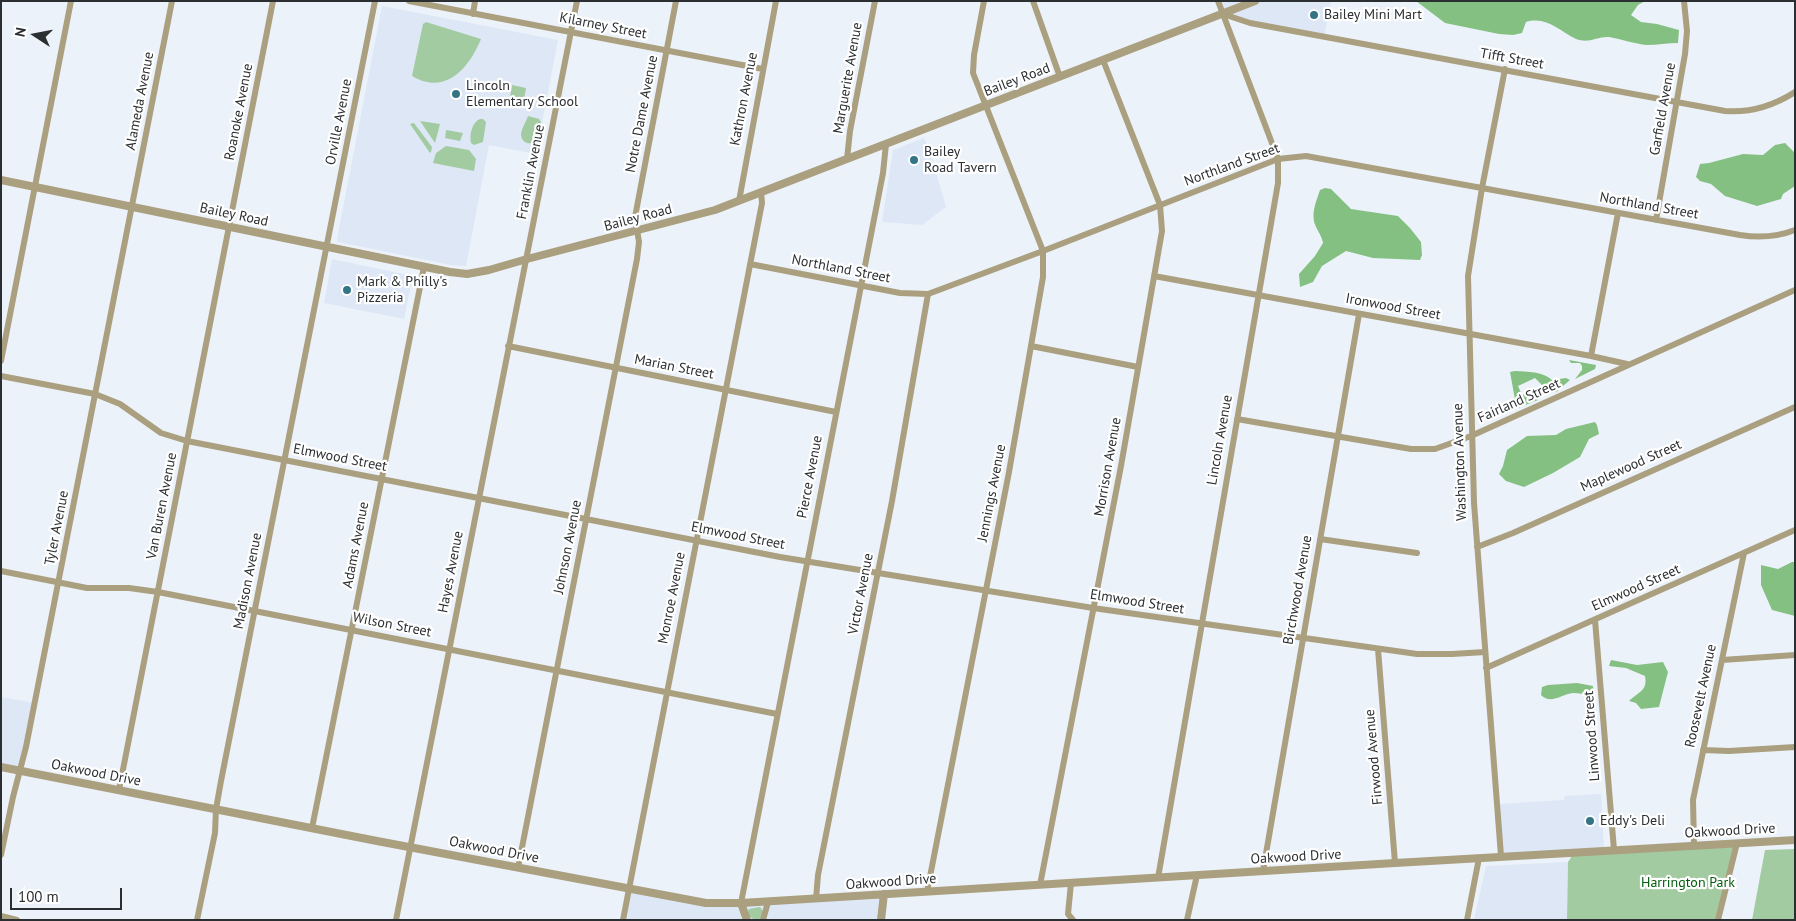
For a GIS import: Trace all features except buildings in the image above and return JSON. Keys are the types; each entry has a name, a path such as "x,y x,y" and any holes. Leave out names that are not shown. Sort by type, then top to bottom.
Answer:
{"street":[{"path":"1,361 71,1"},
{"name":"Alameda Avenue","path":"132,206 172,1"},
{"name":"Roanoke Avenue","path":"229,227 273,1"},
{"name":"Orville Avenue","path":"327,247 375,1"},
{"name":"Kilarney Street","path":"409,1 763,69"},
{"path":"473,14 476,1"},
{"name":"Franklin Avenue","path":"527,259 577,1"},
{"name":"Notre Dame Avenue","path":"637,231 635,217 676,1"},
{"name":"Kathron Avenue","path":"739,201 776,1"},
{"name":"Marguerite Avenue","path":"847,159 850,131 875,1"},
{"name":"Jennings Avenue","path":"927,892 1009,472 1043,277 1043,251 973,73 984,1"},
{"path":"1033,1 1060,77"},
{"name":"Lincoln Avenue","path":"1158,878 1278,183 1278,159 1230,37 1218,1"},
{"name":"Bailey Road","path":"1,180 424,267 467,274 503,267 715,210 1255,1"},
{"name":"Garfield Avenue","path":"1656,220 1687,42 1684,1"},
{"name":"Tifft Street","path":"1223,14 1250,23 1725,110 1748,111 1777,102 1795,92"},
{"name":"Morrison Avenue","path":"1040,885 1119,474 1162,231 1160,205 1103,60"},
{"name":"Washington Avenue","path":"1501,856 1477,547 1471,436 1469,264 1505,70"},
{"name":"Pierce Avenue","path":"741,904 883,173 886,144"},
{"name":"Northland Street","path":"750,264 861,286 928,294 1278,159 1306,156 1752,237 1782,235 1795,230"},
{"name":"Monroe Avenue","path":"623,920 762,202 761,192"},
{"name":"Tyler Avenue","path":"1,855 26,747 132,206"},
{"path":"1591,356 1618,213"},
{"name":"Van Buren Avenue","path":"119,790 229,227"},
{"name":"Johnson Avenue","path":"518,868 640,242 637,231"},
{"name":"Madison Avenue","path":"197,920 215,833 216,809 327,247"},
{"name":"Hayes Avenue","path":"396,920 508,346 527,259"},
{"name":"Adams Avenue","path":"312,828 424,267"},
{"name":"Ironwood Street","path":"1154,276 1469,333 1627,364"},
{"name":"Fairland Street","path":"1237,419 1423,450 1448,446 1795,290"},
{"name":"Victor Avenue","path":"816,899 818,875 907,419 928,294"},
{"name":"Birchwood Avenue","path":"1263,871 1358,314"},
{"name":"Marian Street","path":"508,346 836,412"},
{"path":"1031,346 1138,367"},
{"name":"Elmwood Street","path":"1,376 95,394 120,404 161,433 188,441 697,541 877,574 1093,608 1378,649 1428,655 1485,652"},
{"name":"Maplewood Street","path":"1477,547 1514,533 1795,406"},
{"name":"Elmwood Street","path":"1486,668 1795,530"},
{"path":"1320,539 1417,552"},
{"name":"Roosevelt Avenue","path":"1694,845 1693,802 1744,553"},
{"name":"Wilson Street","path":"1,571 88,588 129,588 158,592 777,714"},
{"name":"Linwood Street","path":"1595,620 1614,850"},
{"name":"Firwood Avenue","path":"1378,649 1395,862"},
{"path":"1722,660 1795,655"},
{"path":"1703,750 1729,751 1795,747"},
{"name":"Oakwood Drive","path":"1,766 312,828 706,903 741,904 1395,862 1795,840"},
{"path":"1718,920 1737,843"},
{"path":"1467,920 1479,858"},
{"path":"1187,920 1197,875"},
{"path":"1071,883 1068,914 1072,920"},
{"path":"881,920 884,894"},
{"path":"763,920 768,902"},
{"path":"741,904 747,920"},
{"path":"1,916 17,920"}],"shaded area":[{"path":"1218,1 1237,1 1239,7 1255,1 1331,1 1324,37 1223,14"},
{"name":"Lincoln Elementary School","path":"382,6 558,40 536,154 489,145 466,266 451,265 338,242 337,239"},
{"path":"924,138 929,148 946,207 922,225 882,222 893,150"},
{"path":"332,259 413,276 404,319 324,303"},
{"path":"1,697 35,703 20,770 1,767"},
{"path":"1601,794 1604,850 1501,856 1498,804 1564,800 1565,796"},
{"path":"1568,862 1567,920 1474,920 1486,866"},
{"path":"629,888 706,903 884,894 881,920 623,920"}],"green space":[{"path":"1416,1 1645,1 1638,5 1631,15 1641,22 1679,30 1678,43 1647,45 1609,37 1581,40 1540,21 1526,22 1522,33 1513,35 1499,34 1445,23"},
{"path":"426,22 481,39 463,69 446,81 435,83 412,76 423,24"},
{"path":"512,85 526,88 523,105 509,103"},
{"path":"528,116 539,119 541,122 538,138 531,143 524,141 521,135"},
{"path":"480,119 486,122 483,142 474,145 470,140 471,133 473,126"},
{"path":"420,121 440,124 435,143"},
{"path":"414,123 432,147 430,153 410,124"},
{"path":"446,130 463,133 460,141 445,138"},
{"path":"1785,143 1795,153 1795,186 1783,194 1781,199 1757,206 1725,196 1711,184 1700,181 1696,177 1700,164 1743,154 1763,155 1775,145"},
{"path":"446,146 469,150 476,159 474,171 433,163 436,153"},
{"path":"1325,188 1331,189 1351,209 1398,216 1421,242 1422,255 1420,260 1373,258 1346,251 1322,266 1313,282 1300,287 1299,274 1315,256 1323,243 1314,222 1314,213 1320,190"},
{"path":"1569,360 1596,365 1595,369 1575,379 1582,370 1582,366 1580,363 1571,363"},
{"path":"1510,372 1539,373 1552,380 1566,378 1570,380 1556,392 1550,393 1535,378 1518,386 1522,395 1527,393 1536,396 1538,400 1518,408"},
{"path":"1595,422 1599,434 1589,439 1580,457 1553,473 1524,487 1506,481 1499,474 1507,450 1527,436 1556,435 1566,429"},
{"path":"1795,562 1795,616 1772,610 1761,585 1761,565 1778,569"},
{"path":"1611,660 1637,665 1663,662 1668,672 1659,707 1641,709 1636,703 1629,701 1644,688 1645,676 1626,668 1609,666"},
{"path":"1577,683 1593,686 1594,694 1573,693 1553,699 1545,698 1541,695 1542,687 1548,685"},
{"name":"Harrington Park","path":"1737,843 1718,920 1567,920 1568,862 1574,853"},
{"path":"1795,849 1795,920 1752,920 1765,850"},
{"path":"760,907 763,911 760,920 752,918 747,913 749,909"}],"place":[{"name":"Bailey Mini Mart","path":"1314,15"},
{"name":"Lincoln Elementary School","path":"456,94"},
{"name":"Bailey Road Tavern","path":"914,160"},
{"name":"Mark & Philly's Pizzeria","path":"347,290"},
{"name":"Eddy's Deli","path":"1590,821"}]}
